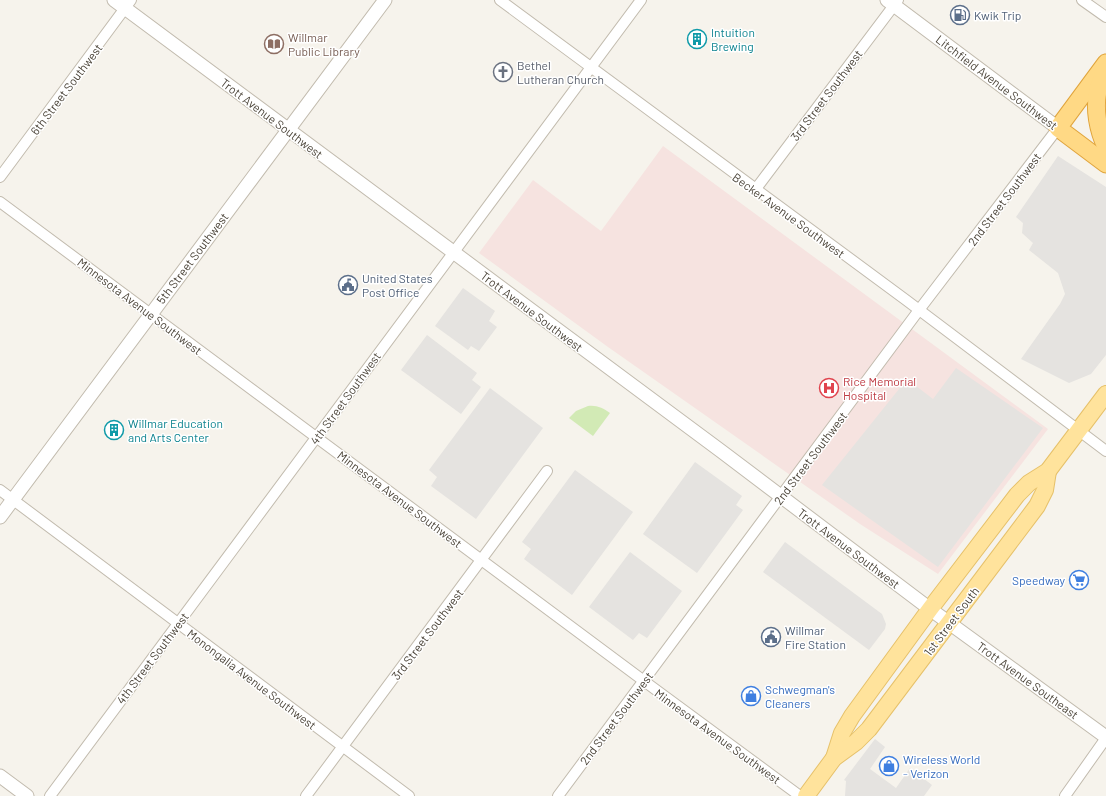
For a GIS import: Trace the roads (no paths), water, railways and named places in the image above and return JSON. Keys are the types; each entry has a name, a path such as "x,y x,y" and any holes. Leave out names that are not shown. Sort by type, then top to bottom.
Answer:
{"highway":[{"name":"2nd Street Southwest","path":"1058,128 1106,63"},
{"path":"1106,69 1098,91 1097,109 1099,130 1106,147"},
{"name":"Litchfield Avenue Southwest","path":"1058,128 1106,164"}],"main road":[{"name":"1st Street South","path":"834,758 842,733 852,716 930,609 1017,495 1029,483 1048,471 1106,394"},
{"name":"1st Street South","path":"806,796 834,758 856,742 869,729 1037,506 1044,490 1048,471"}],"street":[{"name":"Trott Avenue Southwest","path":"114,0 128,4 288,130 782,496 949,623"},
{"name":"5th Street Southwest","path":"0,517 385,0"},
{"name":"Becker Avenue Southwest","path":"500,0 919,310 1106,451"},
{"name":"4th Street Southwest","path":"50,796 641,0"},
{"path":"1082,0 1106,18"},
{"name":"Litchfield Avenue Southwest","path":"893,2 1058,128"},
{"name":"3rd Street Southwest","path":"755,190 893,2"},
{"name":"6th Street Southwest","path":"0,178 128,4"},
{"name":"2nd Street Southwest","path":"558,796 919,310 1058,128"},
{"name":"Minnesota Avenue Southwest","path":"0,202 800,796"},
{"name":"3rd Street Southwest","path":"306,796 547,472"},
{"name":"Monongalia Avenue Southwest","path":"0,490 409,796"},
{"name":"Trott Avenue Southeast","path":"949,623 1106,737"},
{"path":"1065,796 1106,737"},
{"path":"0,776 27,796"}],"place":[{"name":"Kwik Trip","path":"960,15"},
{"name":"Intuition Brewing","path":"697,39"},
{"name":"Willmar Public Library","path":"274,44"},
{"name":"Bethel Lutheran Church","path":"503,72"},
{"name":"United States Post Office","path":"348,285"},
{"name":"Rice Memorial Hospital","path":"829,388"},
{"name":"Willmar Education and Arts Center","path":"114,430"},
{"name":"Speedway","path":"1079,580"},
{"name":"Willmar Fire Station","path":"771,637"},
{"name":"Schwegman's Cleaners","path":"751,696"},
{"name":"Wireless World - Verizon","path":"889,766"}]}
